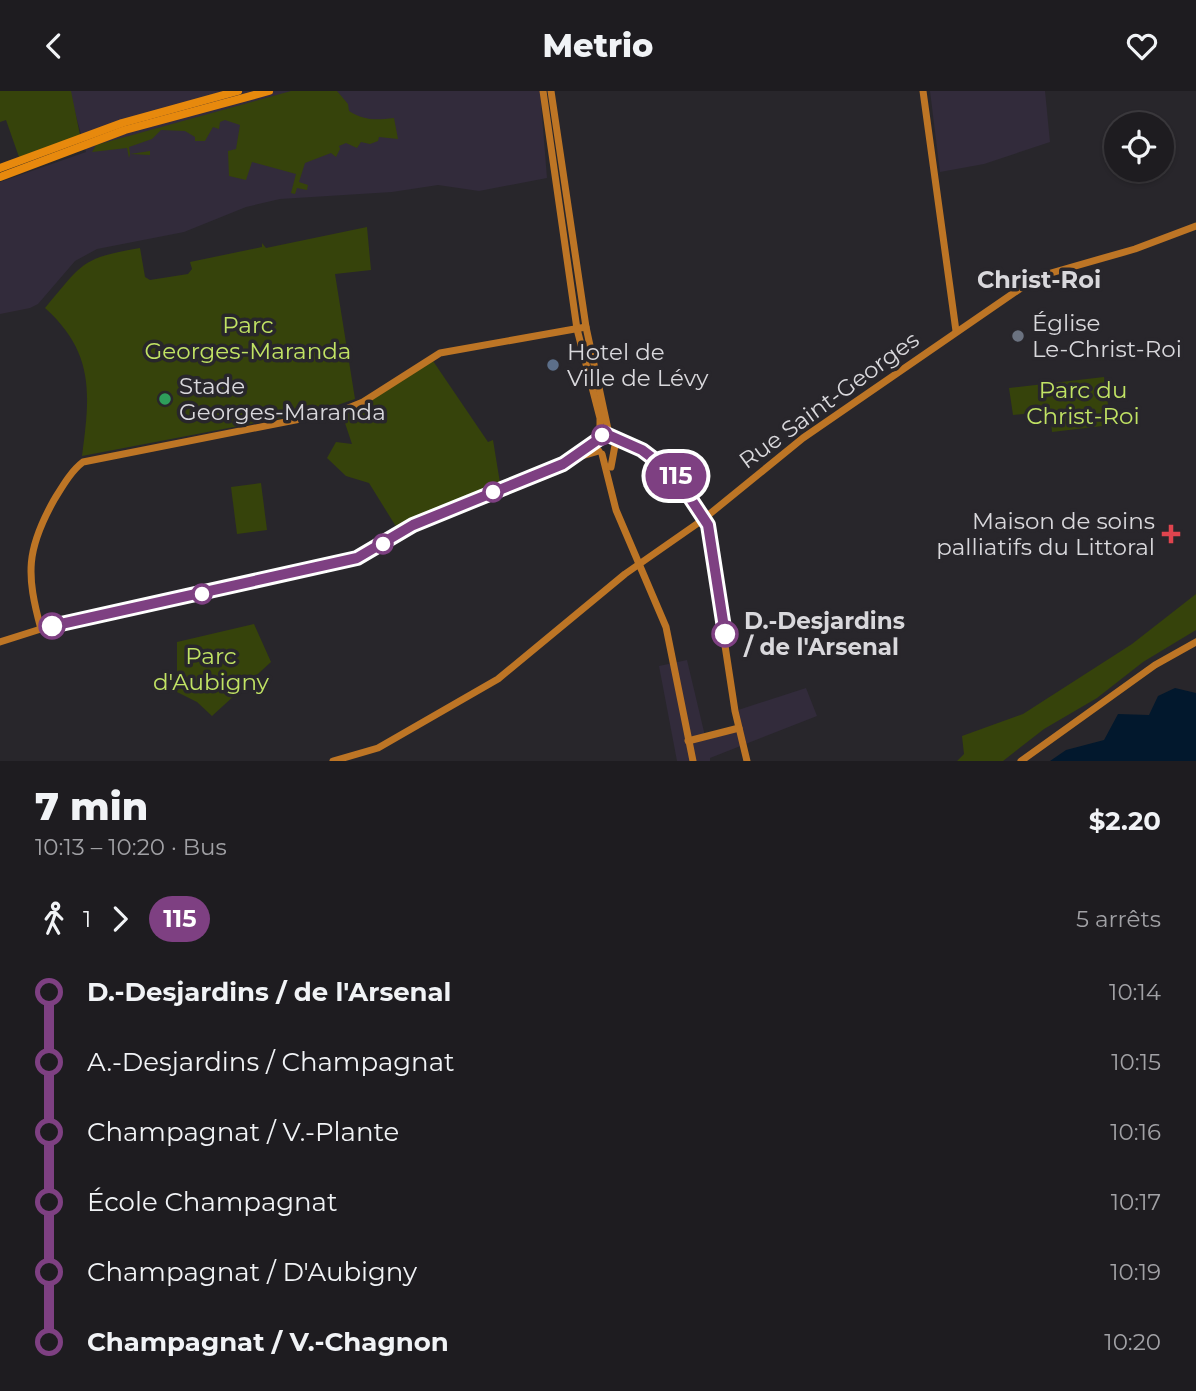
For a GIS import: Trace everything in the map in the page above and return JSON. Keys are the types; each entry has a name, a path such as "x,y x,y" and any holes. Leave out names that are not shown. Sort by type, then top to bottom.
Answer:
{"main road":[{"path":"0,168 122,123 238,91"},
{"path":"0,177 125,130 269,91"}],"street":[{"path":"543,91 581,328 600,418 600,452 614,505 666,627 693,761"},
{"path":"551,91 581,328 616,448 610,461 622,523"},
{"path":"923,91 956,331"},
{"name":"Rue Saint-Georges","path":"333,761 378,748 498,679 638,565 704,518 803,438 956,331 1044,275 1135,249 1196,226"},
{"path":"41,629 29,573 32,545 57,495 83,462 341,411 363,402 440,353 581,328"},
{"path":"575,458 598,439 612,436 642,450 680,479 708,525 739,728 747,761"},
{"path":"0,642 41,629 357,558 413,525 575,458 600,452 612,453"},
{"path":"1021,761 1156,665 1196,642"},
{"path":"688,741 739,728"}],"shaded area":[{"path":"69,91 540,91 547,178 479,191 438,185 392,192 280,199 246,207 184,232 97,249 75,261 38,304 0,314 0,182 86,152"},
{"path":"930,91 1045,91 1050,142 984,164 940,172"},
{"path":"687,660 705,736 739,728 735,711 806,688 817,716 710,758 710,761 677,761 659,666"}],"green space":[{"path":"0,91 71,91 80,135 19,157 6,120 0,122"},
{"path":"291,91 337,91 348,104 349,111 360,117 394,118 398,139 379,137 378,141 370,144 361,142 357,148 346,143 339,146 336,157 331,153 305,163 299,182 308,185 307,190 297,188 295,194 291,193 296,174 252,162 246,180 229,176 228,151 236,149 240,125 225,120 220,122 219,129 213,127 205,141 195,141 195,137 185,131 161,130 152,139 129,147 129,158 127,148 92,152 96,145"},
{"path":"150,151 150,155 130,154"},
{"name":"Parc Georges-Maranda","path":"367,227 371,270 335,274 355,399 323,410 82,456 87,394 81,359 61,325 45,308 76,272 106,255 140,248 145,277 150,280 188,274 192,269 190,262 262,247 262,243 266,248"},
{"path":"431,358 488,442 493,440 501,489 400,533 369,483 346,476 327,458 336,442 352,444 341,411"},
{"name":"Parc du Christ-Roi","path":"1104,377 1111,425 1052,432 1050,411 1013,415 1009,388"},
{"path":"261,483 267,530 237,534 231,487"},
{"path":"1196,594 1196,630 1143,662 1097,698 1044,729 1003,761 957,761 964,754 962,736 1023,714 1132,644"},
{"name":"Parc d'Aubigny","path":"254,624 271,662 212,716 197,702 177,692 177,642"}],"water":[{"path":"1175,688 1196,693 1196,761 1050,761 1066,750 1104,740 1118,714 1149,715 1158,696"}],"bus line":[{"name":"115","path":"52,626 357,558 413,525 563,464 596,442 598,437 606,434 612,435 621,443 642,450 665,466 683,484 703,515 708,525 725,634"}],"place":[{"name":"Église Le-Christ-Roi","path":"1018,336"},
{"name":"Hotel de Ville de Lévy","path":"553,365"},
{"name":"Stade Georges-Maranda","path":"165,399"},
{"name":"Maison de soins palliatifs du Littoral","path":"1171,534"},
{"name":"D.-Desjardins / de l'Arsenal","path":"725,634"}],"district":[{"name":"Christ-Roi","path":"1039,279"}]}
